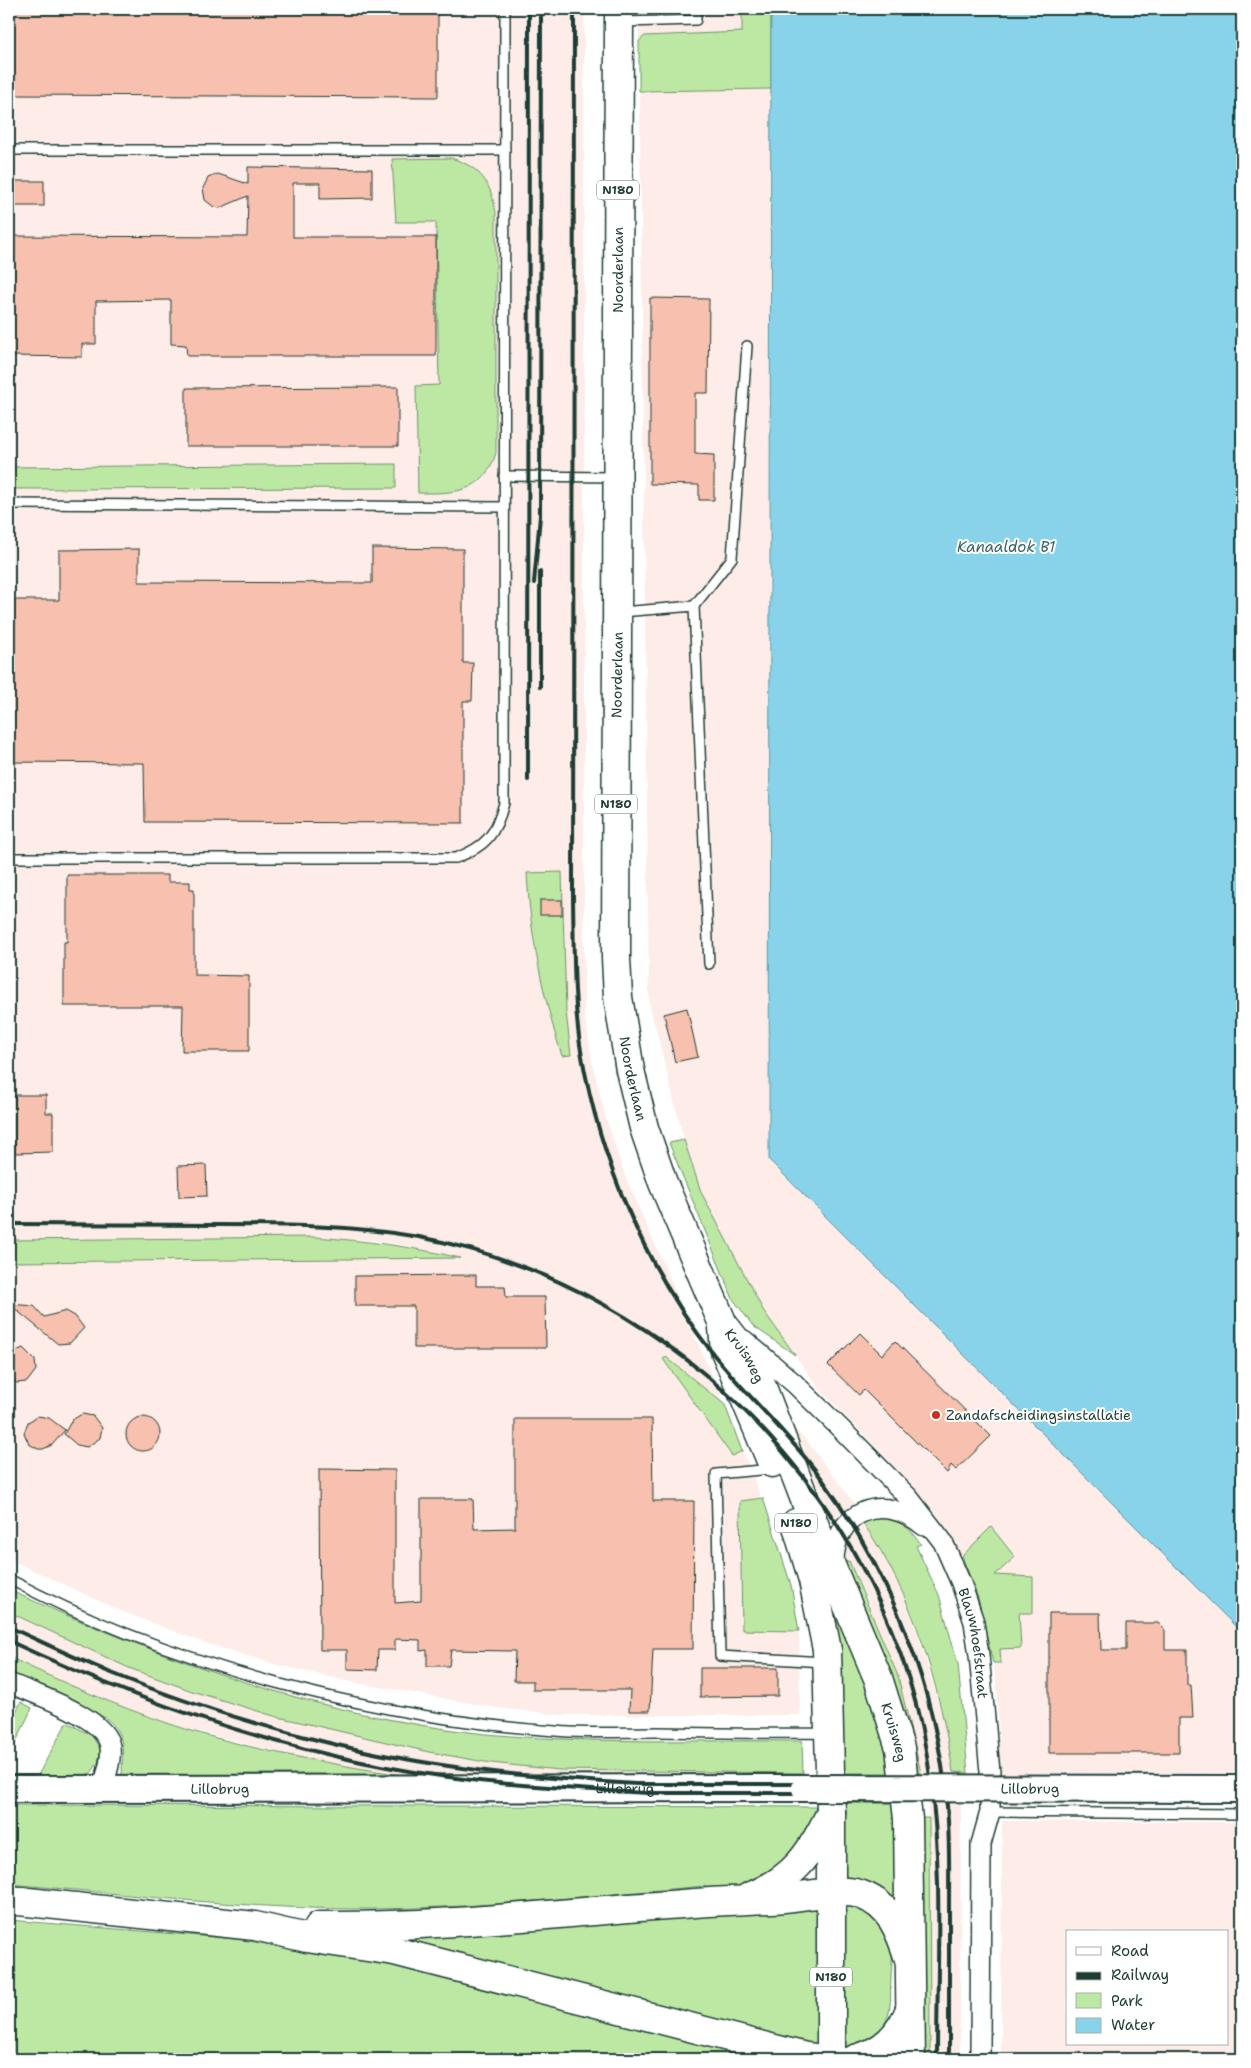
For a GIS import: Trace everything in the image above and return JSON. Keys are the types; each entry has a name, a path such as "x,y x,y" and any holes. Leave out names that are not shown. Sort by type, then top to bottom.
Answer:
{"main road":[{"name":"Noorderlaan","path":"619,15 616,958 618,997 630,1070 644,1128 663,1183 723,1324"},
{"name":"Kruisweg","path":"723,1324 725,1351 796,1524 820,1609 827,1662 831,1812 831,2059"},
{"name":"Kruisweg","path":"723,1324 750,1357 834,1572 878,1678 900,1748 908,1819 911,2059"},
{"path":"741,1900 763,1892 790,1875 806,1858 831,1812"},
{"path":"9,1900 255,1926 406,1925 741,1900 860,1894 879,1903 894,1918 909,1958"},
{"path":"255,1926 307,1938 394,1951 806,2057 824,2059"},
{"path":"855,2059 870,2055 894,2036 904,2024 910,2008"},
{"path":"746,2041 777,2059"}],"street":[{"name":"Blauwhoefstraat","path":"723,1324 796,1384 909,1498 943,1542 961,1583 974,1622 990,1772 990,1812 981,1844 980,2059"},
{"path":"834,1572 835,1544 841,1530 859,1513 871,1508 889,1508 906,1514 943,1542"},
{"path":"9,1683 88,1718 102,1729 110,1746 110,1762 102,1789"},
{"name":"Lillobrug","path":"9,1789 1242,1789"}],"lane":[{"path":"9,858 456,858 474,851 488,841 499,824 504,803 505,9"},
{"path":"619,15 696,20 696,9"},
{"path":"9,150 504,150"},
{"path":"709,964 694,606 732,558 747,346"},
{"path":"504,476 618,478"},
{"path":"9,504 503,507"},
{"path":"618,612 694,606"},
{"path":"774,1469 716,1474 720,1656 827,1662"},
{"path":"9,1578 71,1609 182,1653 247,1674 372,1707 496,1726 557,1731 829,1733"},
{"path":"990,1812 1242,1814"}],"shaded area":[{"path":"9,9 584,9 584,1013 594,1071 606,1118 625,1176 725,1405 779,1544 791,1585 799,1631 800,1715 563,1715 498,1708 347,1681 274,1664 205,1643 121,1611 9,1559 9,1262 457,1258 413,1247 377,1241 315,1237 9,1240"},
{"path":"639,9 771,9 769,1160 1242,1633 1242,1773 1000,1773 997,1691 992,1655 978,1598 962,1556 937,1515 913,1485 820,1390 763,1310 701,1192 684,1140 649,1002"},
{"path":"781,1415 807,1441 855,1504 830,1520 822,1511 818,1498 823,1493 808,1473 799,1453 804,1448 788,1429"},
{"path":"863,1523 875,1540 900,1587 922,1647 947,1732 953,1772 921,1773 898,1676 849,1561 845,1562 847,1542"},
{"path":"9,1590 103,1632 167,1656 231,1678 364,1714 484,1734 541,1738 802,1741 803,1773 778,1773 778,1796 421,1778 296,1757 170,1724 63,1683 9,1657"},
{"path":"928,1803 961,1804 960,2059 930,2059"},
{"path":"1002,1821 1242,1822 1242,2059 1001,2059"}],"green space":[{"path":"742,9 771,9 771,89 639,91 639,41 645,36 742,32"},
{"path":"451,158 470,166 483,178 491,193 496,213 496,453 484,477 475,484 444,493 418,493 416,386 439,385 436,222 396,222 392,159"},
{"path":"396,464 396,488 9,489 9,467"},
{"path":"562,872 566,1012 571,1055 562,1056 538,966 527,873"},
{"path":"684,1140 701,1192 763,1310 795,1355 753,1326 733,1299 669,1143"},
{"path":"315,1237 388,1244 460,1258 9,1262 9,1240"},
{"path":"666,1357 725,1405 742,1451 732,1456 663,1359"},
{"path":"763,1498 791,1585 799,1631 742,1630 740,1501"},
{"path":"884,1517 901,1523 910,1530 921,1544 916,1546 939,1595 958,1664 968,1773 953,1772 941,1707 922,1643 897,1580 863,1523 873,1518"},
{"path":"991,1527 1015,1557 995,1575 1033,1577 1033,1613 1019,1613 1021,1648 1000,1649 1001,1663 993,1663 978,1598 962,1556"},
{"path":"849,1561 898,1676 921,1773 915,1773 892,1680 846,1566 845,1562"},
{"path":"9,1590 124,1639 183,1661 302,1699 363,1714 424,1726 525,1737 644,1741 802,1741 803,1773 559,1770 491,1763 429,1752 274,1716 192,1691 129,1668 9,1612"},
{"path":"834,1591 897,1773 839,1773 828,1592"},
{"path":"9,1657 108,1701 201,1734 263,1750 421,1778 122,1776 122,1744 113,1725 106,1718 9,1673"},
{"path":"21,1702 32,1708 9,1757 9,1725"},
{"path":"67,1722 92,1736 101,1750 98,1763 91,1773 77,1777 38,1775"},
{"path":"840,1803 901,1803 901,1908 841,1880"},
{"path":"9,1805 819,1807 818,1823 789,1861 743,1889 711,1892 705,1886 498,1904 415,1908 328,1909 191,1901 9,1884"},
{"path":"920,1818 929,1818 930,2059 923,2059 923,1893"},
{"path":"841,1902 866,1908 879,1918 888,1932 892,1950 890,2006 886,2021 869,2039 846,2047 843,2044"},
{"path":"819,1903 819,2049 405,1945 397,1937"},
{"path":"9,1920 236,1939 420,1969 742,2052 754,2059 9,2059"}],"water":[{"name":"Kanaaldok B1","path":"771,9 1242,9 1242,1633 769,1160"}],"building":[{"path":"9,9 438,9 438,97 9,95"},
{"path":"248,167 372,169 372,198 320,199 320,183 293,183 293,237 436,237 436,356 187,356 186,345 171,344 171,300 96,301 96,344 82,344 82,357 9,356 9,236 247,237 248,196 220,208 214,207 205,200 203,188 208,178 218,174 248,184"},
{"path":"9,181 44,181 44,206 9,206"},
{"path":"650,298 709,299 708,393 695,393 695,454 714,455 714,500 699,500 699,485 650,484"},
{"path":"398,387 398,446 186,446 186,388"},
{"path":"372,548 463,549 463,663 473,663 472,701 463,701 463,823 145,822 144,763 9,762 9,600 59,600 59,550 139,549 139,582 372,583"},
{"path":"67,875 168,875 168,882 190,882 190,889 194,889 194,975 249,976 249,1051 182,1051 183,1006 64,1006 64,942 67,942"},
{"path":"540,900 562,900 562,915 540,915"},
{"path":"687,1008 698,1057 675,1062 664,1014"},
{"path":"15,1095 46,1095 46,1113 53,1113 53,1152 15,1153"},
{"path":"206,1165 207,1196 179,1197 178,1166"},
{"path":"476,1275 476,1286 505,1286 506,1297 545,1297 546,1348 414,1348 414,1306 355,1306 355,1276"},
{"path":"9,1304 34,1306 44,1317 66,1311 75,1316 84,1328 70,1343 58,1344"},
{"name":"Zandafscheidingsinstallatie","path":"860,1333 882,1355 895,1341 991,1436 956,1470 951,1465 947,1473 864,1390 859,1395 828,1365"},
{"path":"23,1348 35,1360 36,1370 27,1382 17,1383 9,1379 9,1354"},
{"path":"82,1414 93,1416 102,1428 100,1438 87,1447 77,1445 64,1434 72,1420"},
{"path":"38,1416 49,1418 65,1430 52,1445 43,1449 38,1449 29,1444 24,1433 28,1422"},
{"path":"143,1417 155,1422 160,1434 155,1446 143,1451 131,1446 126,1434 131,1422"},
{"path":"515,1419 652,1419 653,1501 694,1501 693,1649 653,1649 650,1711 629,1711 630,1690 533,1690 533,1681 514,1681 515,1651 451,1650 449,1666 427,1666 427,1650 420,1651 420,1640 395,1639 395,1650 378,1650 377,1670 347,1669 347,1650 320,1650 319,1469 395,1470 395,1603 421,1601 421,1499 473,1499 474,1529 515,1528"},
{"path":"1049,1613 1100,1613 1101,1650 1126,1650 1126,1623 1158,1623 1165,1630 1165,1650 1187,1650 1187,1685 1191,1685 1193,1718 1179,1718 1179,1753 1049,1753"},
{"path":"700,1668 778,1668 778,1696 700,1697"}],"railway":[{"path":"528,780 529,9"},
{"path":"534,583 540,516 541,9"},
{"path":"574,9 573,900 575,994 581,1051 589,1092 613,1173 647,1250 689,1321 714,1355 797,1447 833,1495 854,1527 872,1560 897,1611 915,1658 935,1731 947,1806 949,1831 949,2059"},
{"path":"540,572 540,687"},
{"path":"9,1224 293,1226 369,1230 419,1237 515,1264 604,1305 687,1360 760,1426 822,1502 872,1587 909,1679 930,1776 937,1846 937,2059"},
{"path":"9,1627 135,1682 240,1719 360,1750 477,1770 636,1784 1242,1784"},
{"path":"9,1641 120,1689 234,1729 292,1746 351,1760 471,1780 648,1793 1242,1793"}],"place":[{"name":"Zandafscheidingsinstallatie","path":"936,1415"}]}
